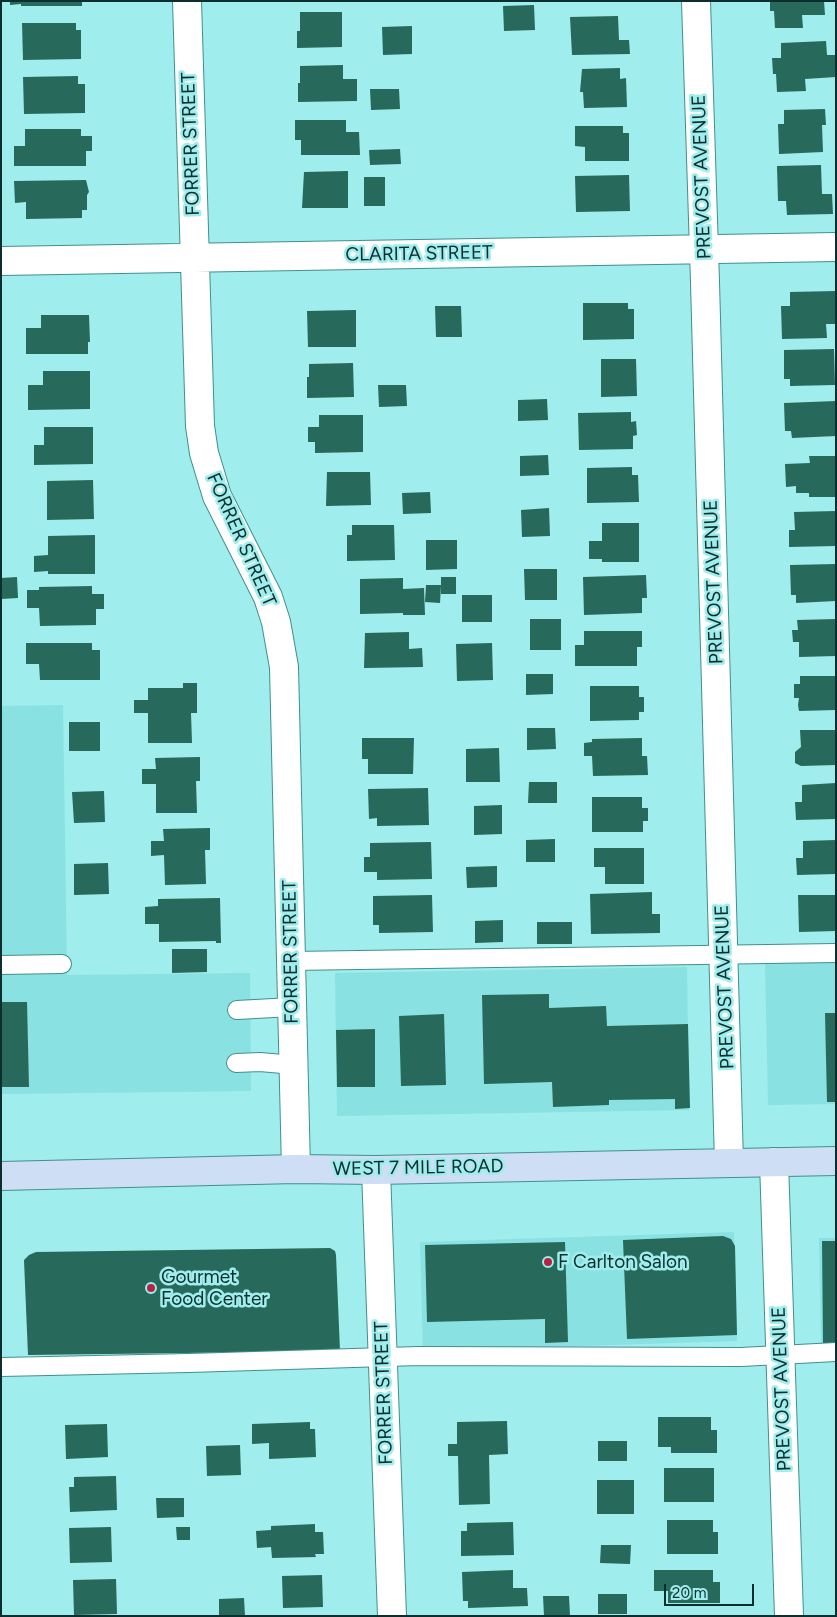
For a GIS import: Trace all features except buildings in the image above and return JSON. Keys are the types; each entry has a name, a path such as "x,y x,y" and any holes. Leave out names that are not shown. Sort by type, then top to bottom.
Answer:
{"main road":[{"name":"WEST 7 MILE ROAD","path":"1,1176 296,1169 376,1170 836,1161"}],"street":[{"name":"FORRER STREET","path":"187,1 200,426 204,453 217,496 268,597 276,622 284,667 296,1169"},
{"name":"PREVOST AVENUE","path":"696,1 729,1163"},
{"name":"CLARITA STREET","path":"1,261 836,248"},
{"name":"PREVOST AVENUE","path":"774,1162 789,1616"},
{"name":"FORRER STREET","path":"376,1170 392,1616"}],"lane":[{"path":"291,961 836,953"},
{"path":"1,965 62,964"},
{"path":"237,1010 292,1008"},
{"path":"236,1063 260,1062 294,1065"},
{"path":"1,1367 419,1356 741,1357 836,1352"}],"shaded area":[{"path":"63,705 67,975 250,973 251,1091 1,1094 1,706"},
{"path":"836,961 836,1104 768,1105 765,962"},
{"path":"687,967 689,1110 337,1116 335,973"},
{"path":"734,1232 737,1341 423,1351 420,1242"},
{"path":"819,1238 836,1238 836,1346 821,1346"}],"place":[{"name":"F Carlton Salon","path":"548,1262"},
{"name":"Gourmet Food Center","path":"151,1288"}]}
